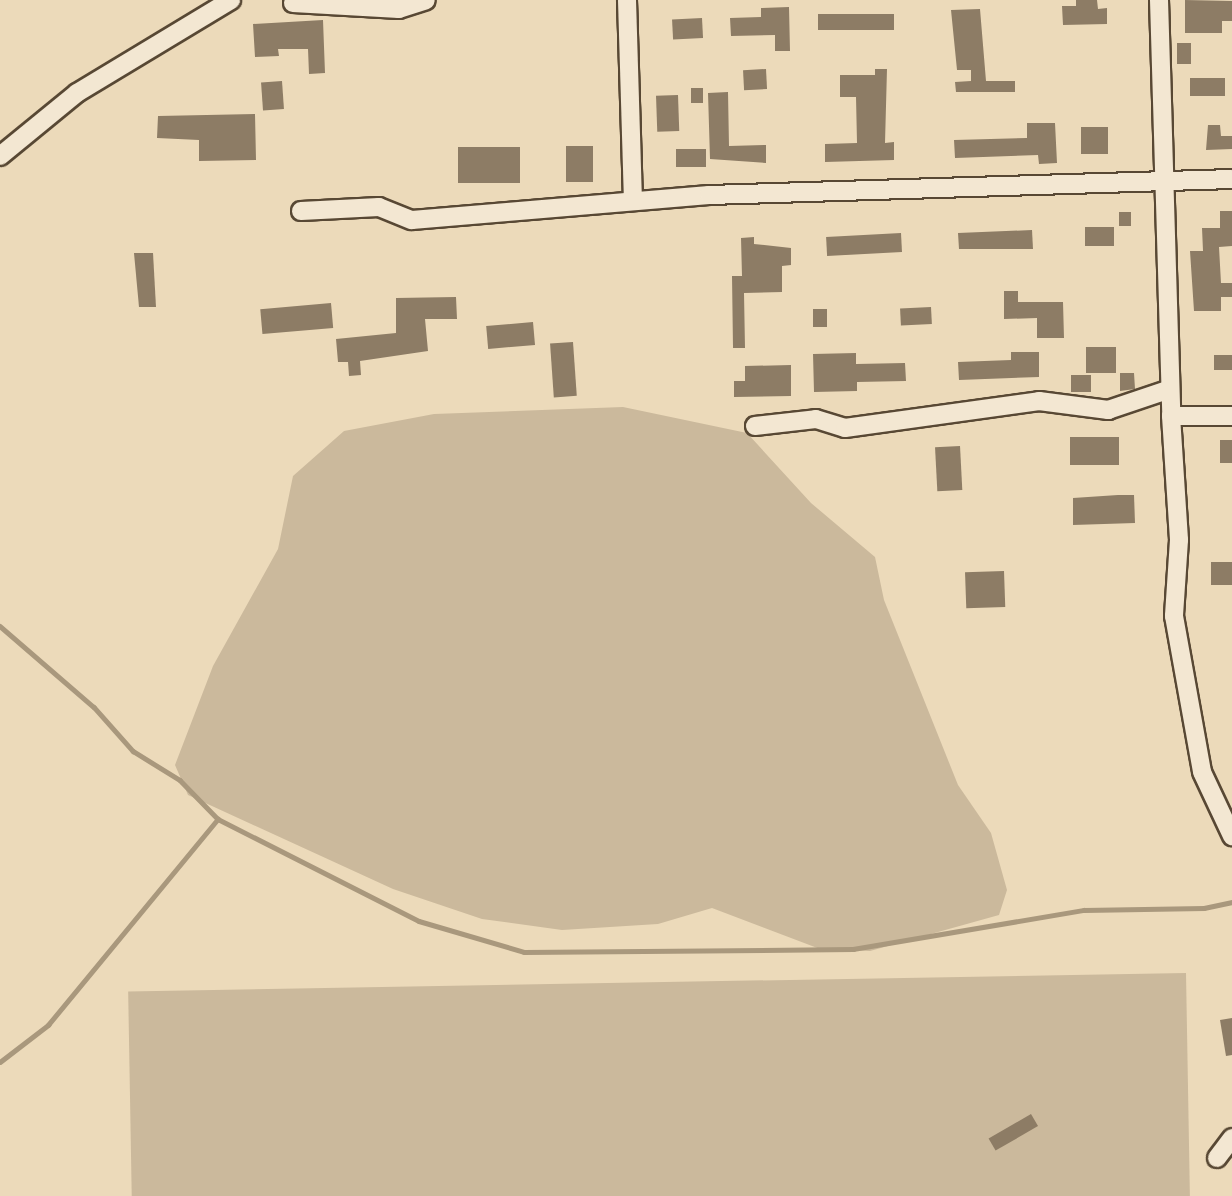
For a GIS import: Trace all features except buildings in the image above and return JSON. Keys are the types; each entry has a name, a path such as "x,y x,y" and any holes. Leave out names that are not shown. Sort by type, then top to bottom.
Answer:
{"street":[{"path":"0,156 77,93 231,0"},
{"path":"293,3 399,9 426,0"},
{"path":"627,0 633,201"},
{"path":"1158,0 1171,416 1179,540 1174,615 1202,772 1232,836"},
{"path":"301,211 379,207 412,220 633,201 1232,179"},
{"path":"755,426 816,419 845,428 1040,401 1108,410 1170,388"},
{"path":"1171,416 1232,416"},
{"path":"1217,1158 1232,1138"}],"shaded area":[{"path":"623,407 747,433 811,503 875,557 884,600 958,785 991,833 1007,890 999,915 870,951 820,949 712,908 658,924 562,930 482,919 393,889 188,795 175,765 213,666 278,549 293,476 344,431 434,414"},
{"path":"1186,973 1190,1196 132,1196 128,991"}],"waterway":[{"path":"0,626 94,707 133,751 180,780 218,819 419,921 524,952 853,949 1084,910 1204,908 1232,902"},
{"path":"0,1062 48,1025 218,819"}]}
